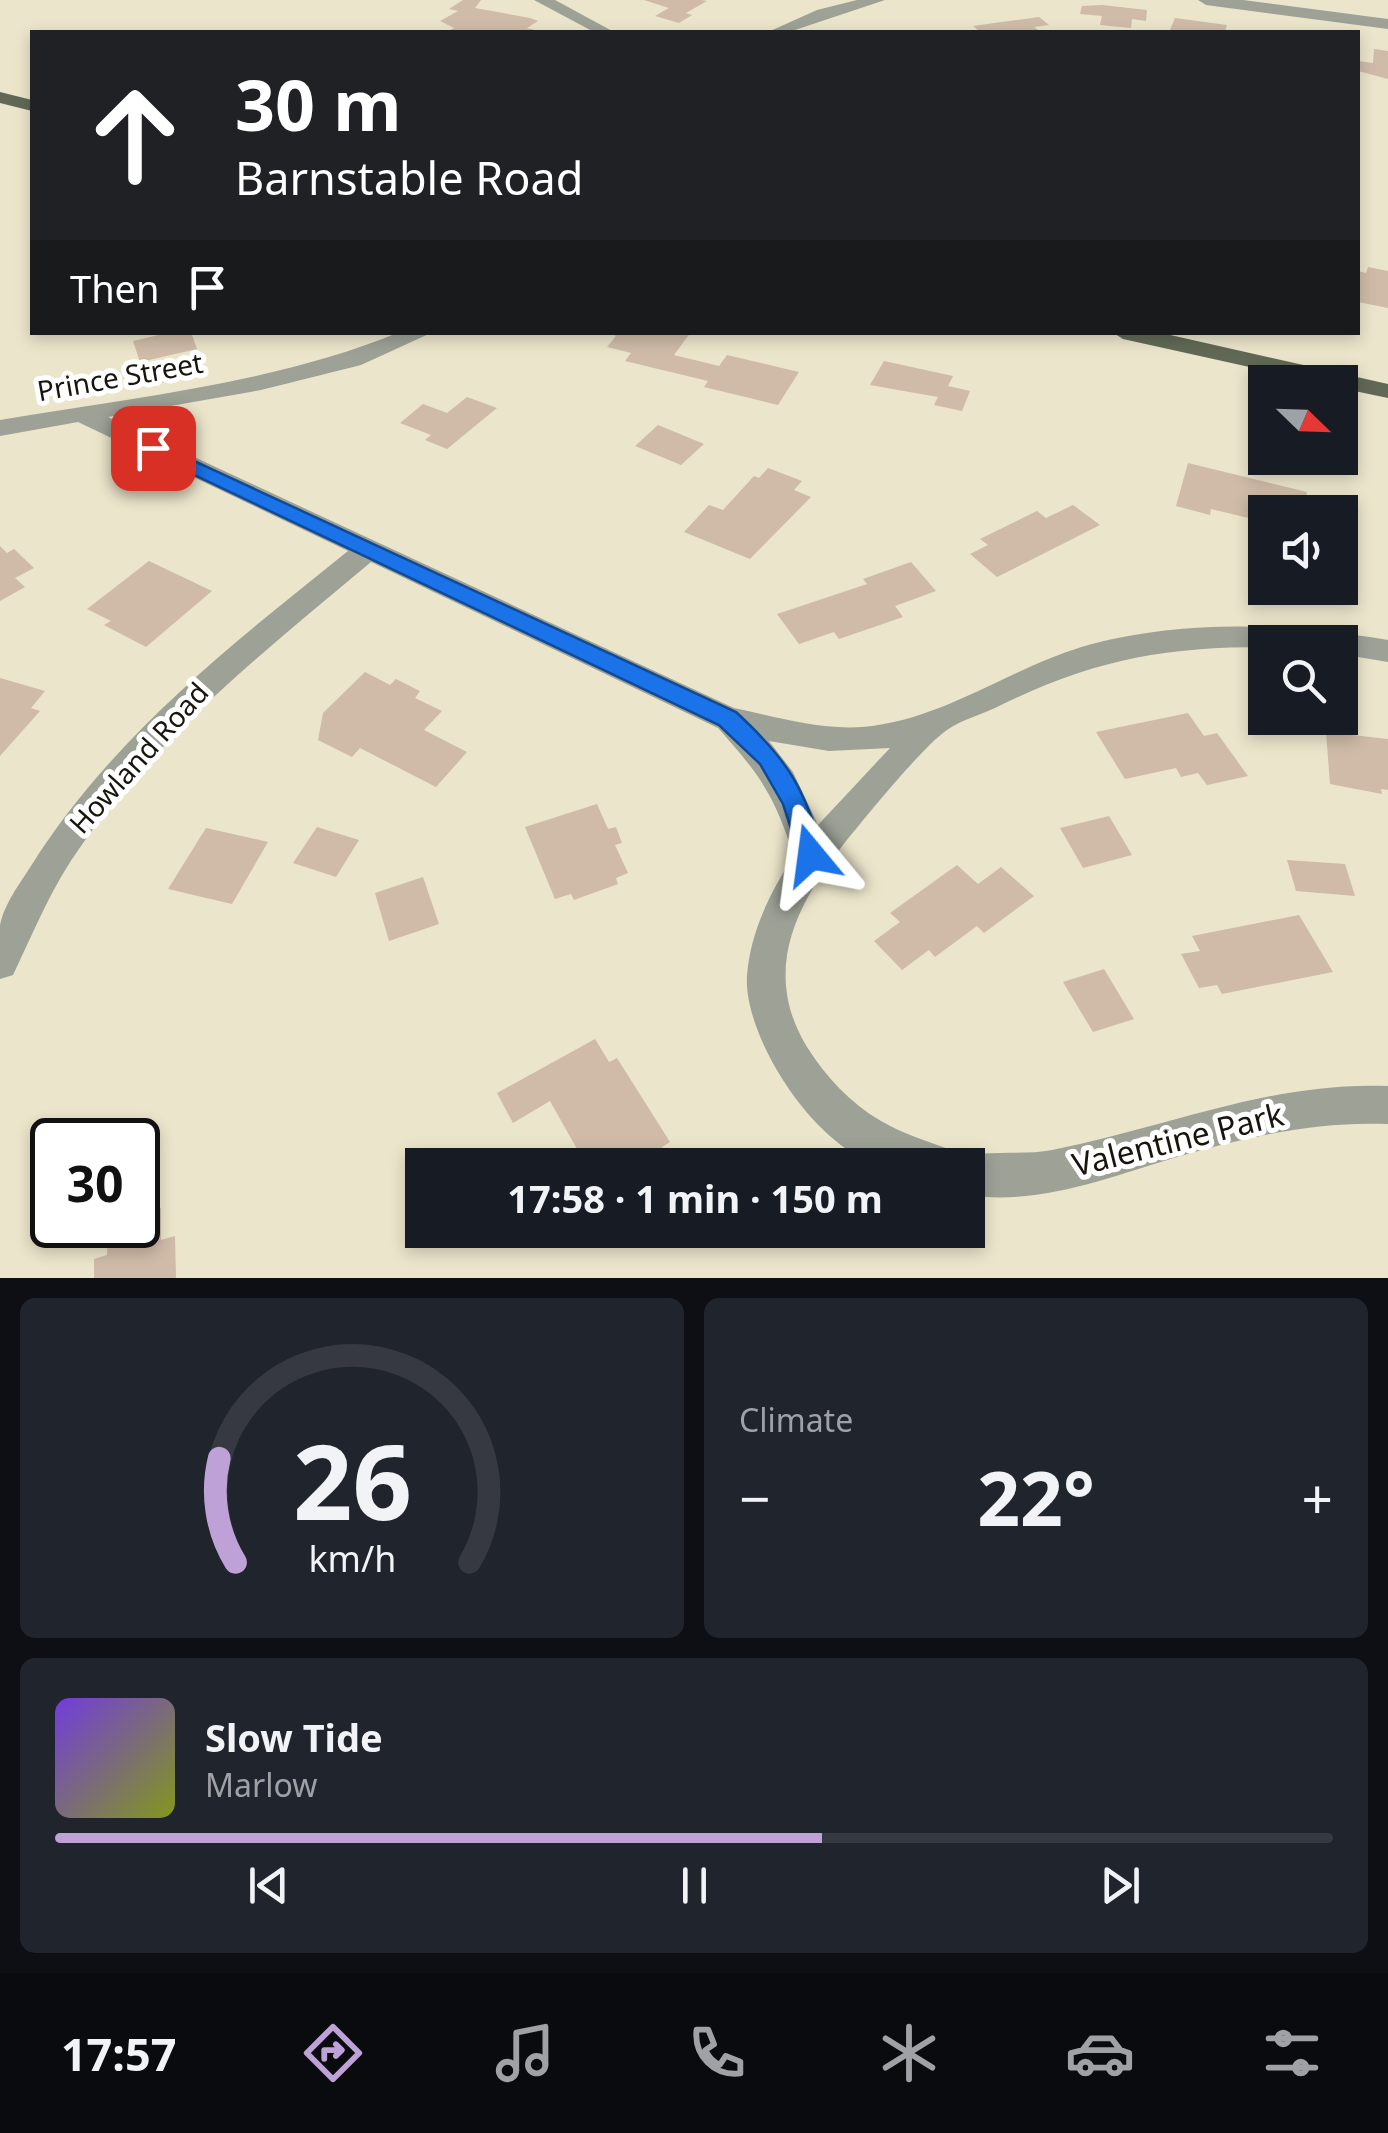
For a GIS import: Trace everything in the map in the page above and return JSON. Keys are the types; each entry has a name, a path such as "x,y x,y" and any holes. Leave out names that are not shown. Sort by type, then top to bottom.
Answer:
{"main road":[{"path":"0,97 30,105"},
{"path":"1137,335 1388,390"}],"street":[{"path":"542,0 602,30"},
{"path":"781,30 848,2 877,0"},
{"path":"1206,0 1388,24"},
{"name":"Prince Street","path":"0,428 261,384 353,360 415,335"},
{"path":"81,414 728,718 801,734 862,739 932,726 1064,664 1130,648 1248,638"},
{"name":"Howland Road","path":"0,963 38,878 92,802 153,734 210,680 368,550"},
{"path":"1358,646 1388,651"},
{"path":"728,718 768,757 796,802 811,855"},
{"path":"884,1148 830,1112 784,1054 764,1000 769,943 787,896 811,855 932,726"},
{"name":"Valentine Park","path":"985,1174 1048,1173 1231,1123 1311,1106 1388,1105"}],"building":[{"path":"463,0 481,0 475,8 538,21 527,28 535,30 450,30 454,28 440,21 458,11 449,9"},
{"path":"644,0 707,1 686,13 692,15 679,23 655,16 669,8"},
{"path":"1082,6 1147,10 1146,21 1132,19 1131,28 1100,25 1102,16 1080,14"},
{"path":"1039,17 1049,25 1034,27 1038,30 978,30 973,26"},
{"path":"1175,18 1227,25 1226,30 1170,30"},
{"path":"1374,49 1388,51 1388,79 1360,72 1360,61 1373,63"},
{"path":"1368,267 1388,271 1388,308 1360,302 1360,272 1366,273"},
{"path":"158,335 192,335 197,349 140,362 133,341"},
{"path":"689,335 674,355 719,366 727,355 799,372 778,405 704,387 708,381 625,361 631,353 607,347 616,336"},
{"path":"884,361 953,376 948,386 970,391 962,411 934,405 938,397 870,385"},
{"path":"467,397 497,408 447,449 425,440 431,435 400,423 423,404 447,413"},
{"path":"658,425 704,444 681,465 635,446"},
{"path":"1188,463 1307,492 1248,495 1248,518 1211,509 1210,515 1176,506"},
{"path":"768,468 802,481 794,490 811,497 750,559 684,532 709,505 723,510 754,476 759,478"},
{"path":"1073,505 1100,525 997,577 970,554 988,545 980,539 1037,511 1046,518"},
{"path":"0,546 7,553 14,549 34,568 15,578 25,587 0,601"},
{"path":"149,561 212,591 146,647 104,625 111,621 87,609"},
{"path":"911,562 936,591 895,606 903,617 839,639 834,632 799,644 777,614 867,584 863,579"},
{"path":"365,672 390,685 396,679 420,691 415,698 442,711 424,730 467,752 436,787 360,748 352,757 318,740 323,713"},
{"path":"0,678 45,691 31,708 40,711 0,756"},
{"path":"1188,713 1204,736 1217,733 1248,776 1207,785 1198,773 1181,777 1176,768 1125,779 1096,732"},
{"path":"1326,735 1388,739 1388,790 1381,789 1382,794 1330,784"},
{"path":"597,804 608,829 616,827 622,843 615,845 628,873 616,878 618,884 574,900 571,894 555,899 525,827"},
{"path":"1109,816 1132,855 1083,868 1060,828"},
{"path":"317,827 359,840 336,877 293,863"},
{"path":"206,828 268,842 232,904 168,889"},
{"path":"1287,860 1345,864 1355,896 1296,891"},
{"path":"957,865 978,884 1001,867 1034,896 984,933 977,926 935,957 929,950 902,970 874,941 900,922 890,913"},
{"path":"423,877 439,924 389,941 375,893"},
{"path":"1299,915 1333,972 1222,994 1217,985 1199,988 1181,954 1200,951 1192,936"},
{"path":"1104,969 1134,1019 1093,1032 1063,982"},
{"path":"595,1039 609,1062 617,1058 670,1142 663,1148 576,1148 550,1101 513,1123 497,1093"},
{"path":"160,1208 161,1240 175,1236 176,1278 94,1278 94,1259 107,1255 107,1248 160,1248"}],"route":[{"path":"153,448 728,718 768,757 796,802 811,855"}]}
